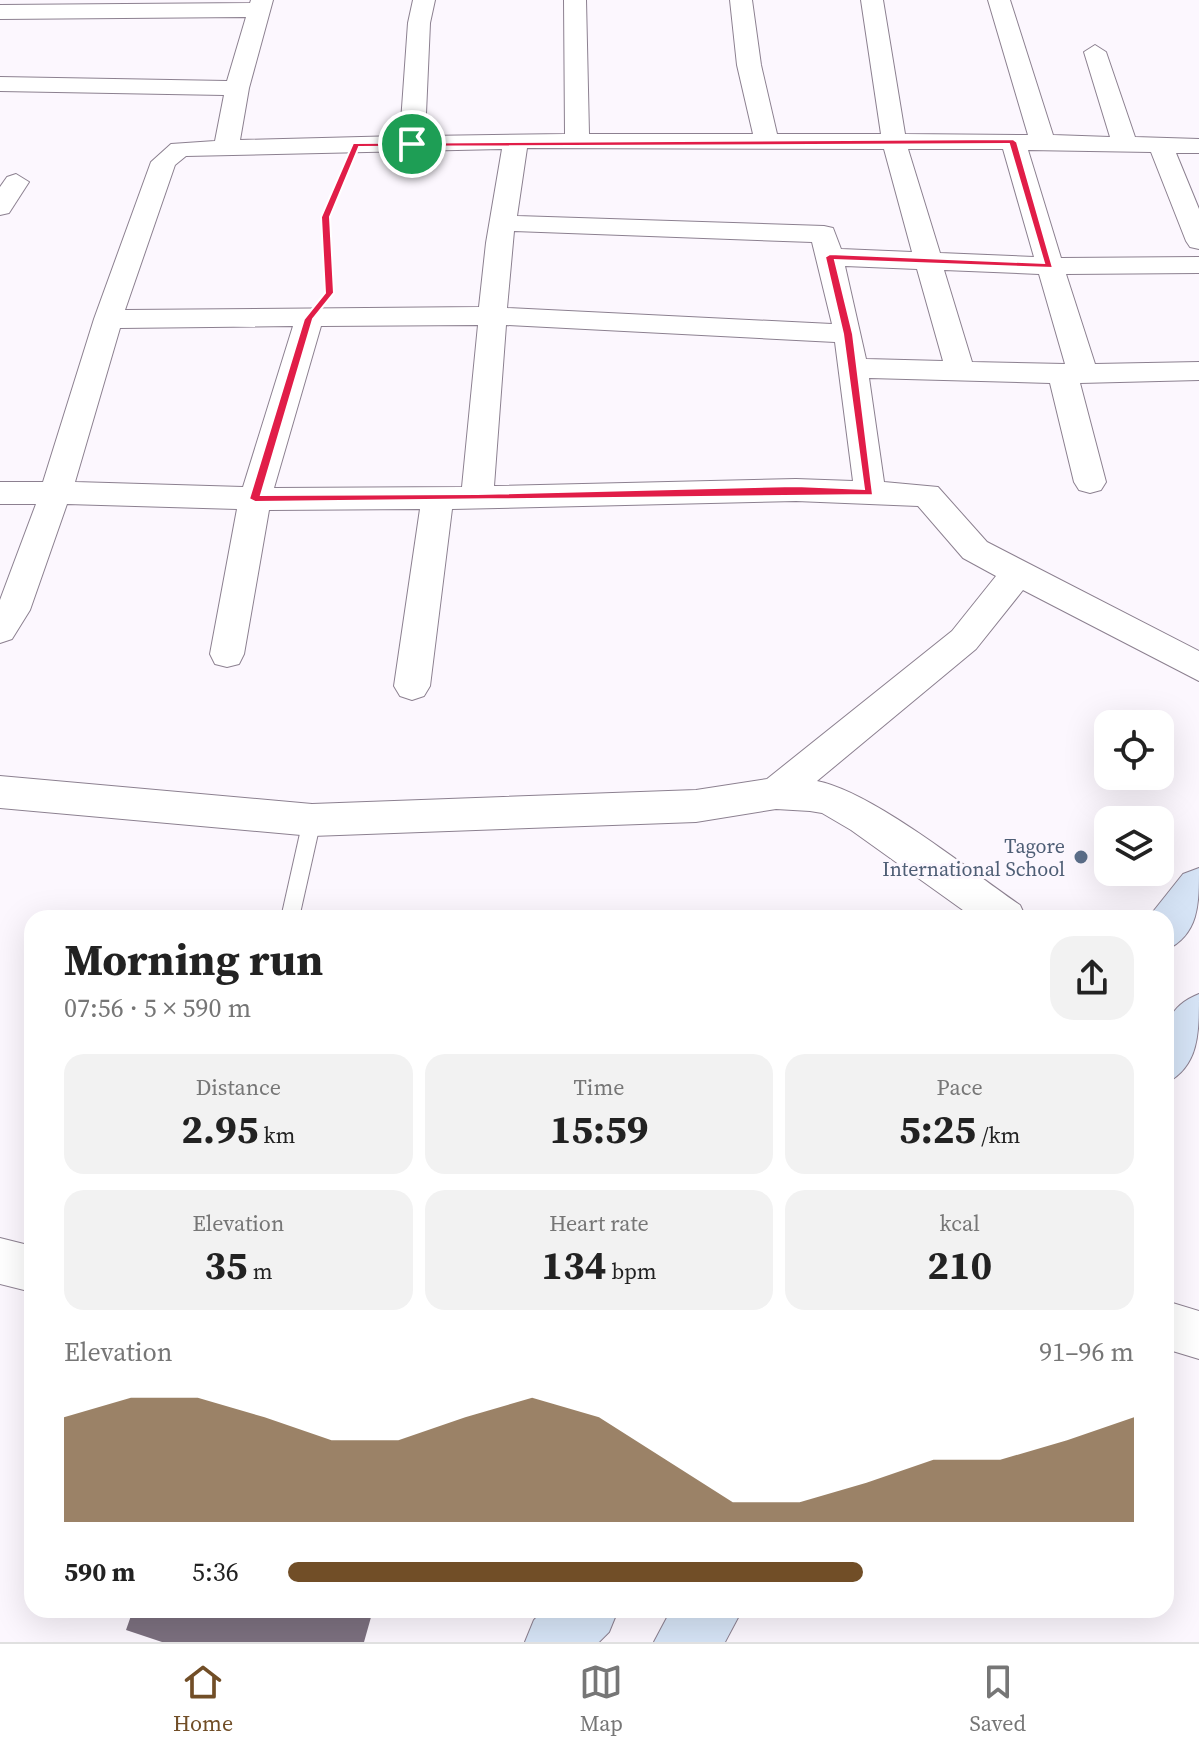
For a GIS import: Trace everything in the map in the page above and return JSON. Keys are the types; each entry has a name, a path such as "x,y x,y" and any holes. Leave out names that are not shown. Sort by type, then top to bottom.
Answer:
{"street":[{"path":"412,144 419,23 424,0"},
{"path":"575,0 577,141"},
{"path":"741,0 749,65 767,142"},
{"path":"872,0 894,142 960,371"},
{"path":"999,0 1043,143"},
{"path":"0,12 261,5 237,88 226,148"},
{"path":"1095,52 1125,145"},
{"path":"0,84 237,88"},
{"path":"477,498 502,223 516,141"},
{"path":"0,630 13,610 55,495 108,319 164,162 180,149 516,141 1013,142 1199,146"},
{"path":"1013,142 1050,266 1073,374 1090,482"},
{"path":"1161,146 1199,241"},
{"path":"0,207 16,182"},
{"path":"502,223 824,234 848,334 870,493"},
{"path":"830,257 1050,266 1199,265"},
{"path":"108,319 493,316 848,334"},
{"path":"227,654 255,499 309,319"},
{"path":"853,368 1073,374 1199,371"},
{"path":"0,493 202,494 255,499 477,498 796,490 927,495 975,550 1199,667"},
{"path":"412,686 438,498"},
{"path":"776,793 964,640 1018,572"},
{"path":"0,792 312,820 696,806 776,793 830,799 864,819 995,910"},
{"path":"1174,919 1199,888"},
{"path":"0,1261 24,1267"},
{"path":"1174,1327 1199,1335"},
{"path":"556,1642 579,1618"},
{"path":"685,1642 704,1618"}],"lane":[{"path":"292,910 312,820"}],"path":[{"path":"309,319 330,293 325,217 356,145"}],"building":[{"path":"130,1618 371,1618 364,1642 162,1642 126,1630"}],"place":[{"name":"Tagore International School","path":"1081,857"}],"route":[{"path":"516,141 1013,142 1050,266 830,257 848,334 870,493 796,490 477,498 255,499 309,319 330,293 325,217 356,145 412,144 516,141"}]}
